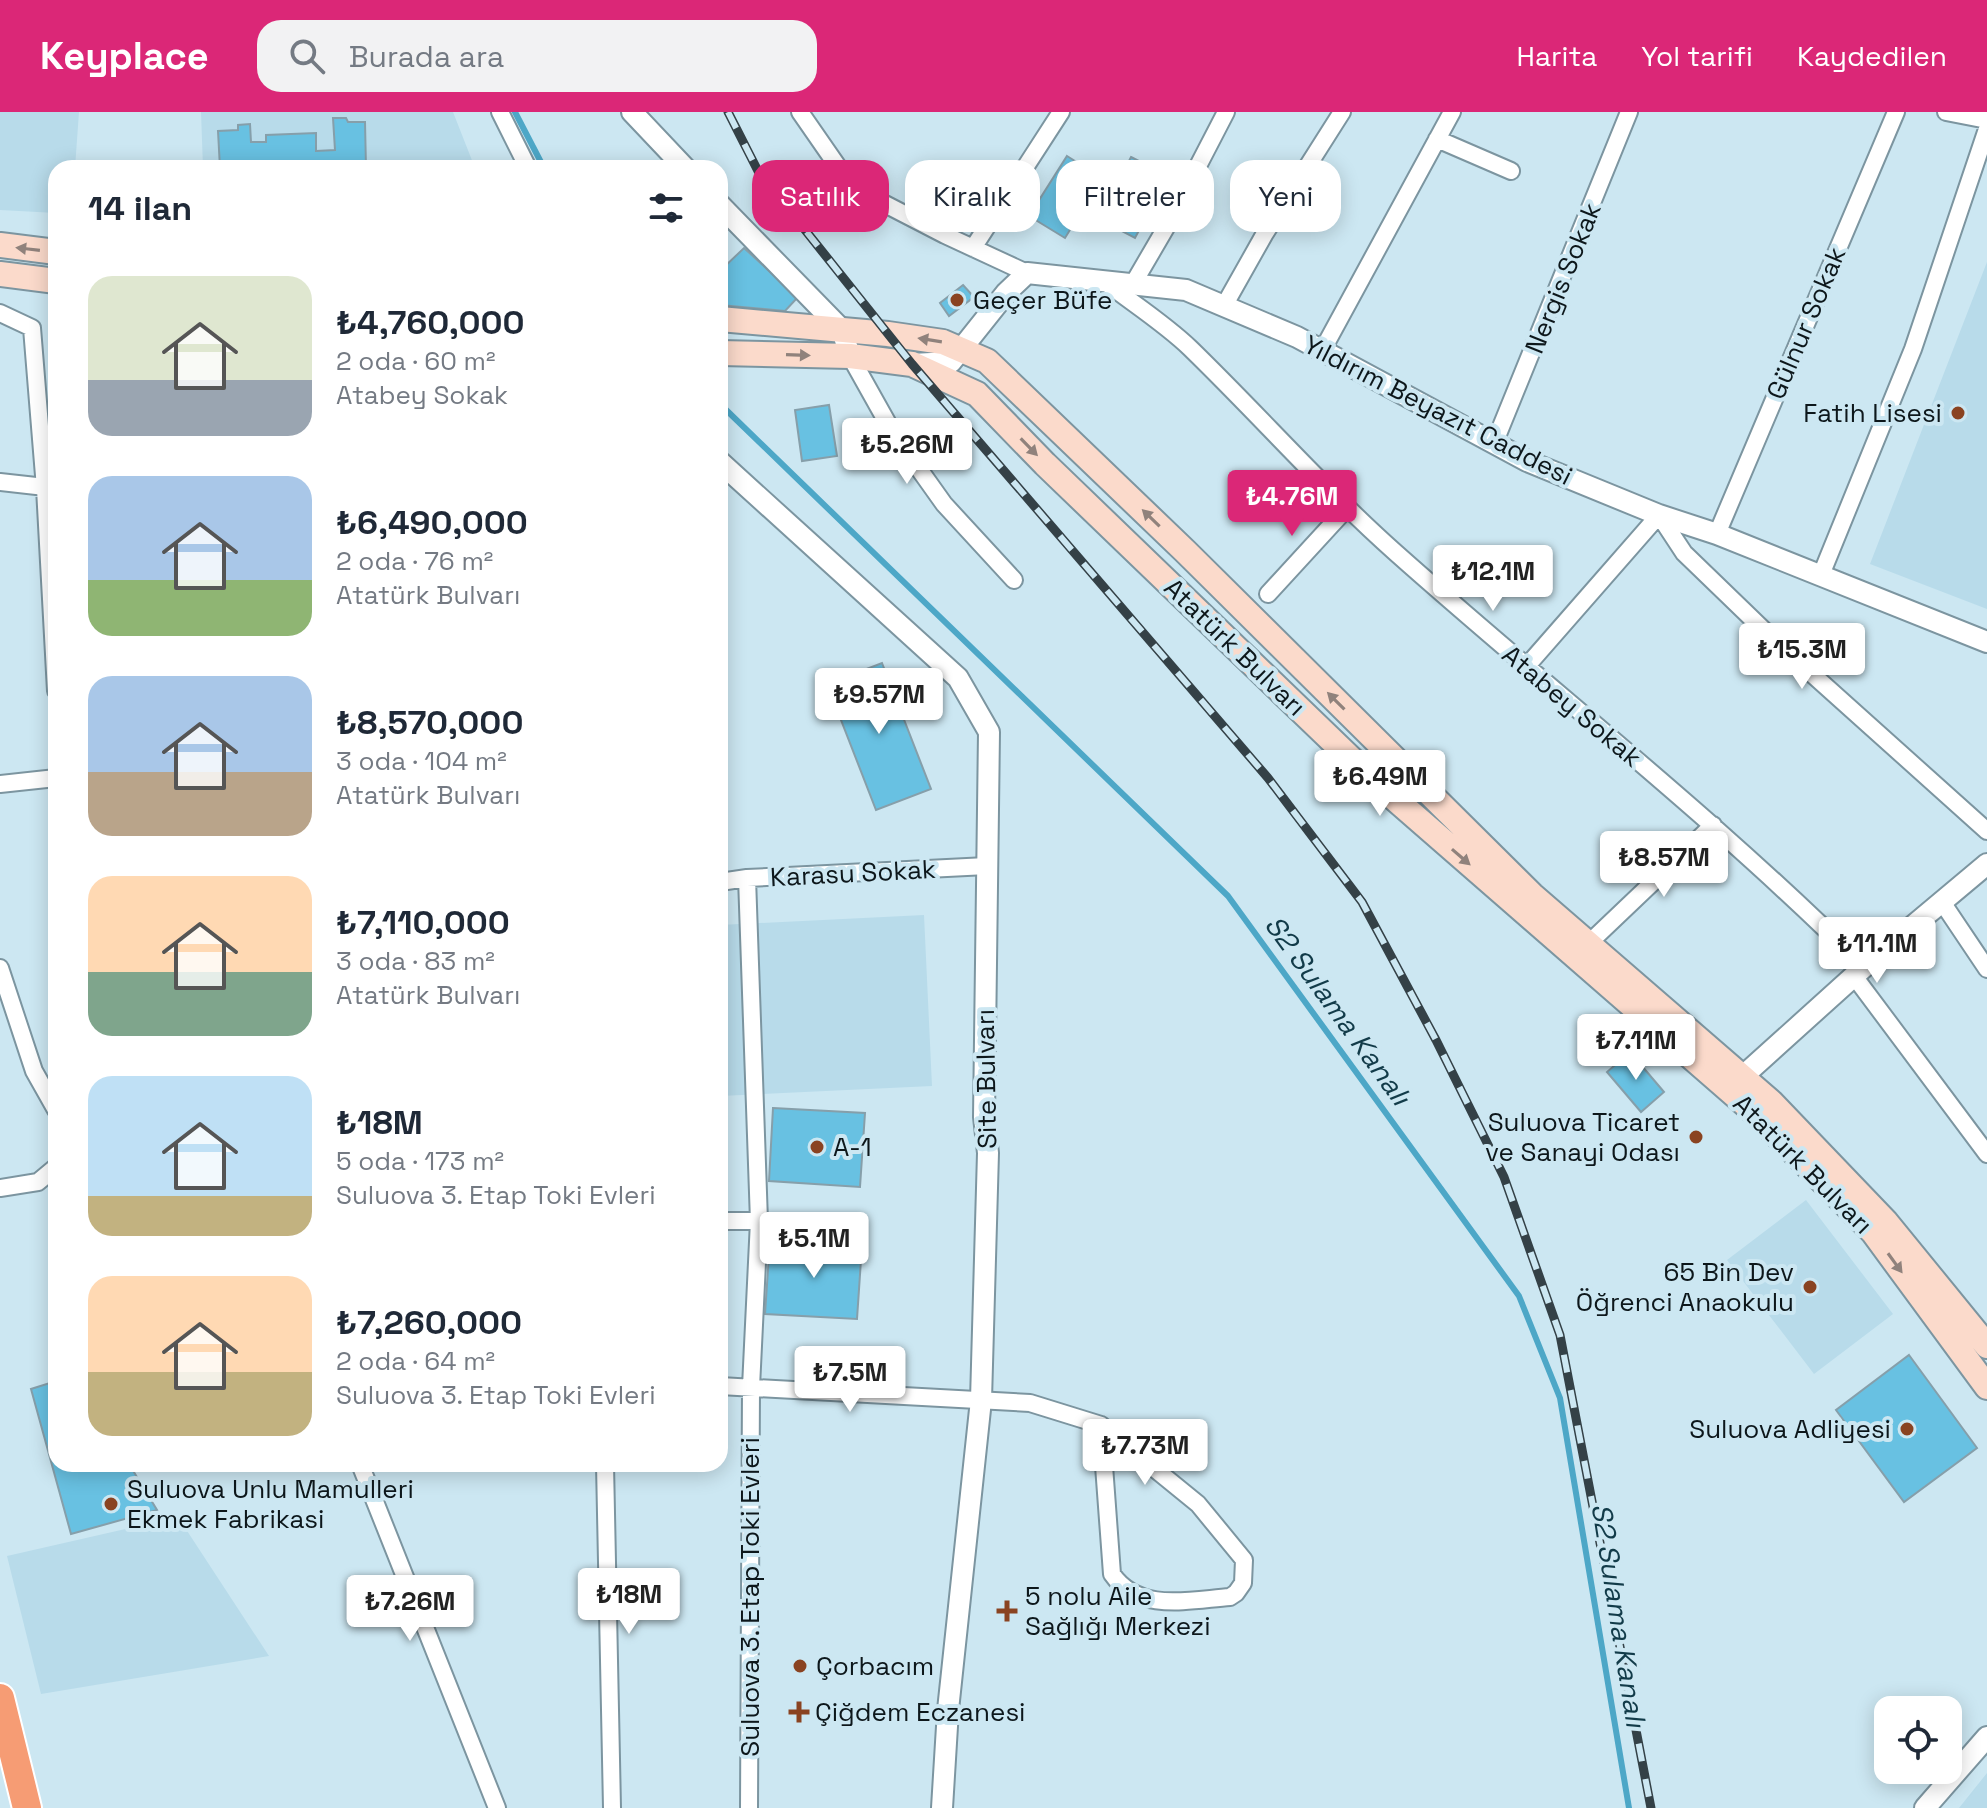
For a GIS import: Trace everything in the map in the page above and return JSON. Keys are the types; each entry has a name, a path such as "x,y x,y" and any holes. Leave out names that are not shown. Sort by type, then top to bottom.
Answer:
{"highway":[{"path":"0,1698 27,1808"}],"main road":[{"path":"0,245 48,251"},
{"path":"0,274 48,280"},
{"name":"Atatürk Bulvarı","path":"728,320 943,342 987,361 1532,895 1736,1084 1873,1232 1987,1387"},
{"name":"Atatürk Bulvarı","path":"728,353 850,356 912,364 977,394 1045,464 1372,779 1736,1084 1771,1102 1886,1222 1983,1331"}],"street":[{"path":"500,112 524,160"},
{"path":"632,112 677,160"},
{"path":"800,112 852,187 1027,273 1006,293 951,362 912,364"},
{"path":"973,248 1061,112"},
{"path":"1133,284 1226,112"},
{"path":"1224,306 1264,235 1342,112"},
{"path":"1322,351 1452,112"},
{"name":"Nergis Sokak","path":"1494,444 1629,112"},
{"name":"Gülnur Sokak","path":"1717,534 1896,112"},
{"path":"1946,112 1987,120"},
{"path":"1821,575 1913,349 1987,129"},
{"path":"1437,139 1511,171"},
{"path":"728,213 842,330 850,356 892,431 944,504 1014,580"},
{"name":"Yıldırım Beyazıt Caddesi","path":"1027,273 1186,290 1322,351 1527,461 1987,642"},
{"name":"Atabey Sokak","path":"1104,281 1188,346 1346,509 1794,897 1859,971 1987,1154"},
{"path":"0,313 32,328 48,463"},
{"name":"Site Bulvarı","path":"728,469 958,678 989,732 984,1117 988,1153 981,1400 948,1710 942,1808"},
{"path":"0,482 48,488"},
{"path":"1268,594 1346,509"},
{"path":"1526,667 1659,515 1684,553 1773,639 1987,831"},
{"path":"0,784 48,779"},
{"path":"1588,944 1713,825"},
{"path":"1736,1084 1859,971 1987,864"},
{"name":"Karasu Sokak","path":"728,881 987,866"},
{"name":"Suluova 3. Etap Toki Evleri","path":"747,878 759,1221 751,1387 749,1808"},
{"path":"1942,902 1987,969"},
{"path":"0,968 34,1071 48,1093"},
{"path":"0,1188 38,1182 48,1174"},
{"path":"728,1221 759,1221"},
{"path":"728,1386 1030,1403 1101,1425 1198,1504 1244,1560 1245,1578 1236,1593 1230,1597 1152,1600 1132,1594 1117,1582 1112,1574 1101,1425"},
{"path":"363,1472 497,1808"},
{"path":"605,1472 612,1808"},
{"path":"1925,1808 1987,1737"}],"shaded area":[{"path":"0,112 79,112 76,160 48,160 48,213 0,210"},
{"path":"201,112 453,112 472,160 203,160"},
{"name":"Fatih Lisesi","path":"1987,262 1987,609 1870,564"},
{"path":"924,915 932,1086 728,1096 728,925"},
{"name":"65 Bin Dev Öğrenci Anaokulu","path":"1806,1200 1893,1314 1814,1374 1727,1260"},
{"path":"178,1517 269,1656 41,1694 7,1556"},
{"path":"1987,1773 1987,1808 1959,1808"}],"building":[{"path":"333,118 365,122 366,160 220,160 218,131 238,130 238,125 250,124 251,142 266,142 266,135 316,133 316,151 335,150"},
{"path":"1056,173 1056,232 1069,232 1065,238 1040,223 1040,199"},
{"path":"1124,232 1138,232 1135,238"},
{"path":"744,248 798,297 785,311 728,306 728,263"},
{"name":"Geçer Büfe","path":"963,285 974,297 949,316 940,303"},
{"path":"829,405 837,456 802,461 795,410"},
{"path":"882,663 931,789 876,810 827,684"},
{"path":"1630,1052 1664,1092 1641,1112 1607,1072"},
{"name":"A-1","path":"773,1108 865,1113 860,1187 769,1181"},
{"path":"770,1240 862,1245 857,1319 765,1314"},
{"name":"Suluova Adliyesi","path":"1909,1355 1977,1448 1904,1502 1836,1410"},
{"path":"48,1384 48,1451 31,1389"},
{"path":"54,1472 134,1472 157,1510 71,1534"}],"waterway":[{"name":"S2 Sulama Kanalı","path":"515,112 540,160"},
{"name":"S2 Sulama Kanalı","path":"728,412 1228,896 1519,1296 1560,1398 1629,1808"}],"railway":[{"path":"728,112 758,171 912,364 1268,778 1362,902 1436,1040 1504,1177 1560,1335 1651,1808"}],"place":[{"name":"Geçer Büfe","path":"957,300"},
{"name":"Fatih Lisesi","path":"1958,413"},
{"name":"Suluova Ticaret ve Sanayi Odası","path":"1696,1137"},
{"name":"A-1","path":"817,1147"},
{"name":"65 Bin Dev Öğrenci Anaokulu","path":"1810,1287"},
{"name":"Suluova Adliyesi","path":"1907,1429"},
{"name":"Suluova Unlu Mamulleri Ekmek Fabrikasi","path":"111,1504"},
{"name":"5 nolu Aile Sağlığı Merkezi","path":"1007,1611"},
{"name":"Çorbacım","path":"800,1666"},
{"name":"Çiğdem Eczanesi","path":"799,1712"}]}
